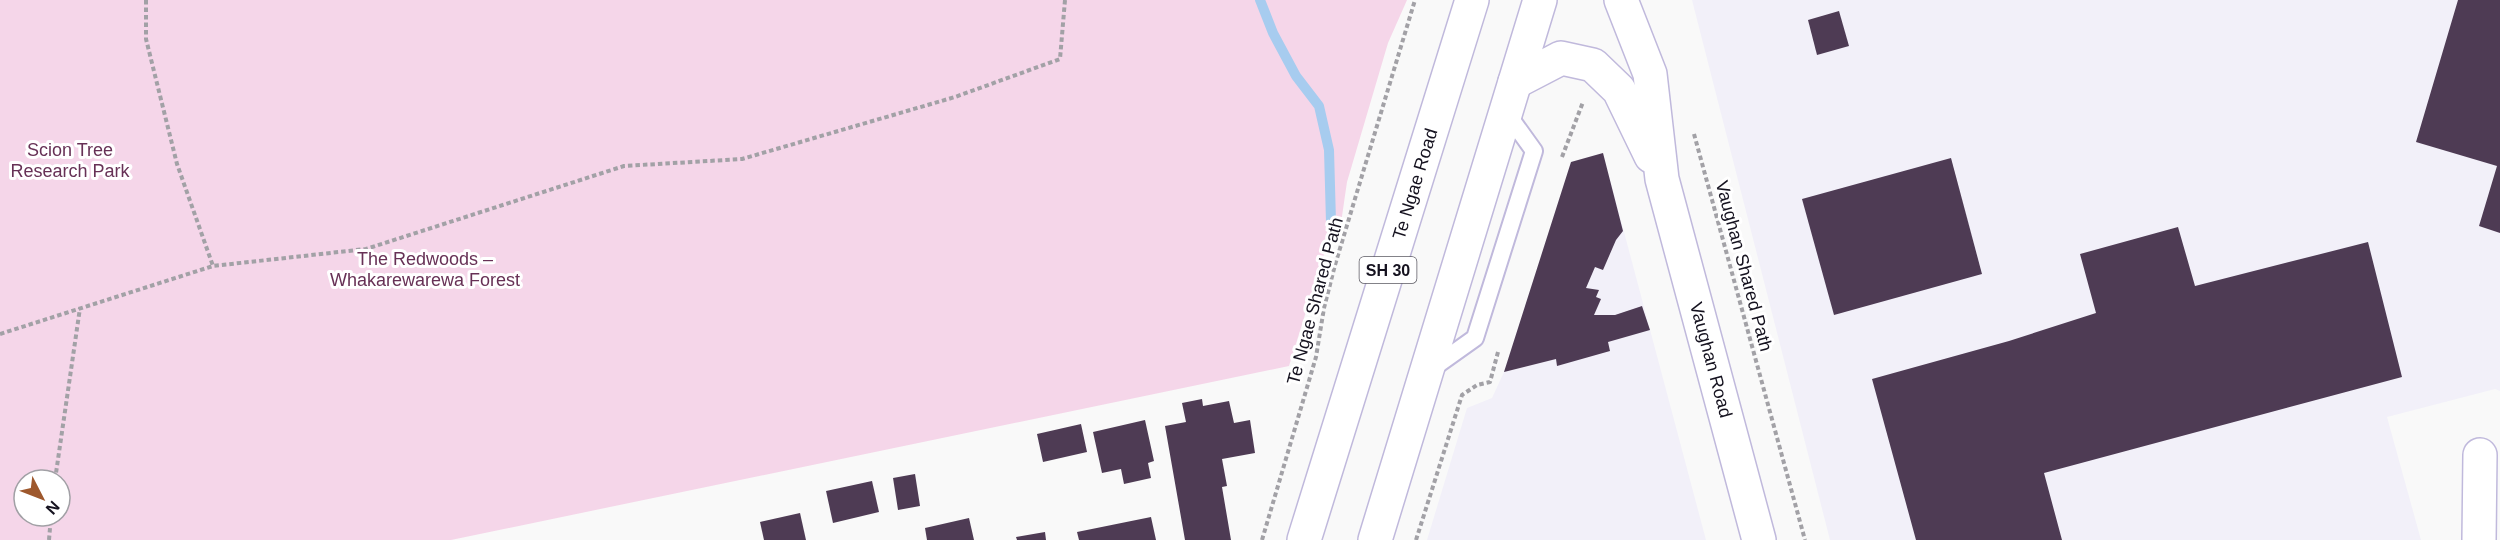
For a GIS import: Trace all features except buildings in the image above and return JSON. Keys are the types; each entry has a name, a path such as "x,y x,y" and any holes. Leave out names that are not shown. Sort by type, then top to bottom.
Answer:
{"main road":[{"name":"Te Ngae Road","path":"1304,540 1472,0"},
{"path":"1375,540 1540,0"},
{"name":"Vaughan Road","path":"1621,0 1650,74 1662,179 1759,540"},
{"name":"Vaughan Road","path":"1510,97 1561,58 1593,65 1619,90 1662,179"},
{"path":"2479,540 2480,455"}],"path":[{"path":"146,0 146,39 177,164 213,266"},
{"path":"0,334 213,266 366,249 624,166 742,159 955,98 1060,58 1065,0"},
{"name":"Te Ngae Shared Path","path":"1262,540 1316,357 1324,308 1335,265 1355,206 1415,0"},
{"name":"Vaughan Shared Path","path":"1692,126 1805,540"},
{"path":"57,468 80,308"}],"shaded area":[{"path":"1692,0 2500,0 2500,391 2495,389 2387,417 2421,540 1830,540"},
{"path":"1603,153 1706,540 1427,540 1467,408 1492,398 1504,372 1571,162"}],"green space":[{"name":"The Redwoods – Whakarewarewa Forest","path":"0,0 1407,0 1388,43 1347,182 1341,223 1325,251 1289,366 451,540 0,540"}],"waterway":[{"path":"1260,0 1273,33 1296,76 1319,106 1329,150 1331,222"}],"park label":[{"name":"Scion Tree Research Park","path":"70,160"}]}
